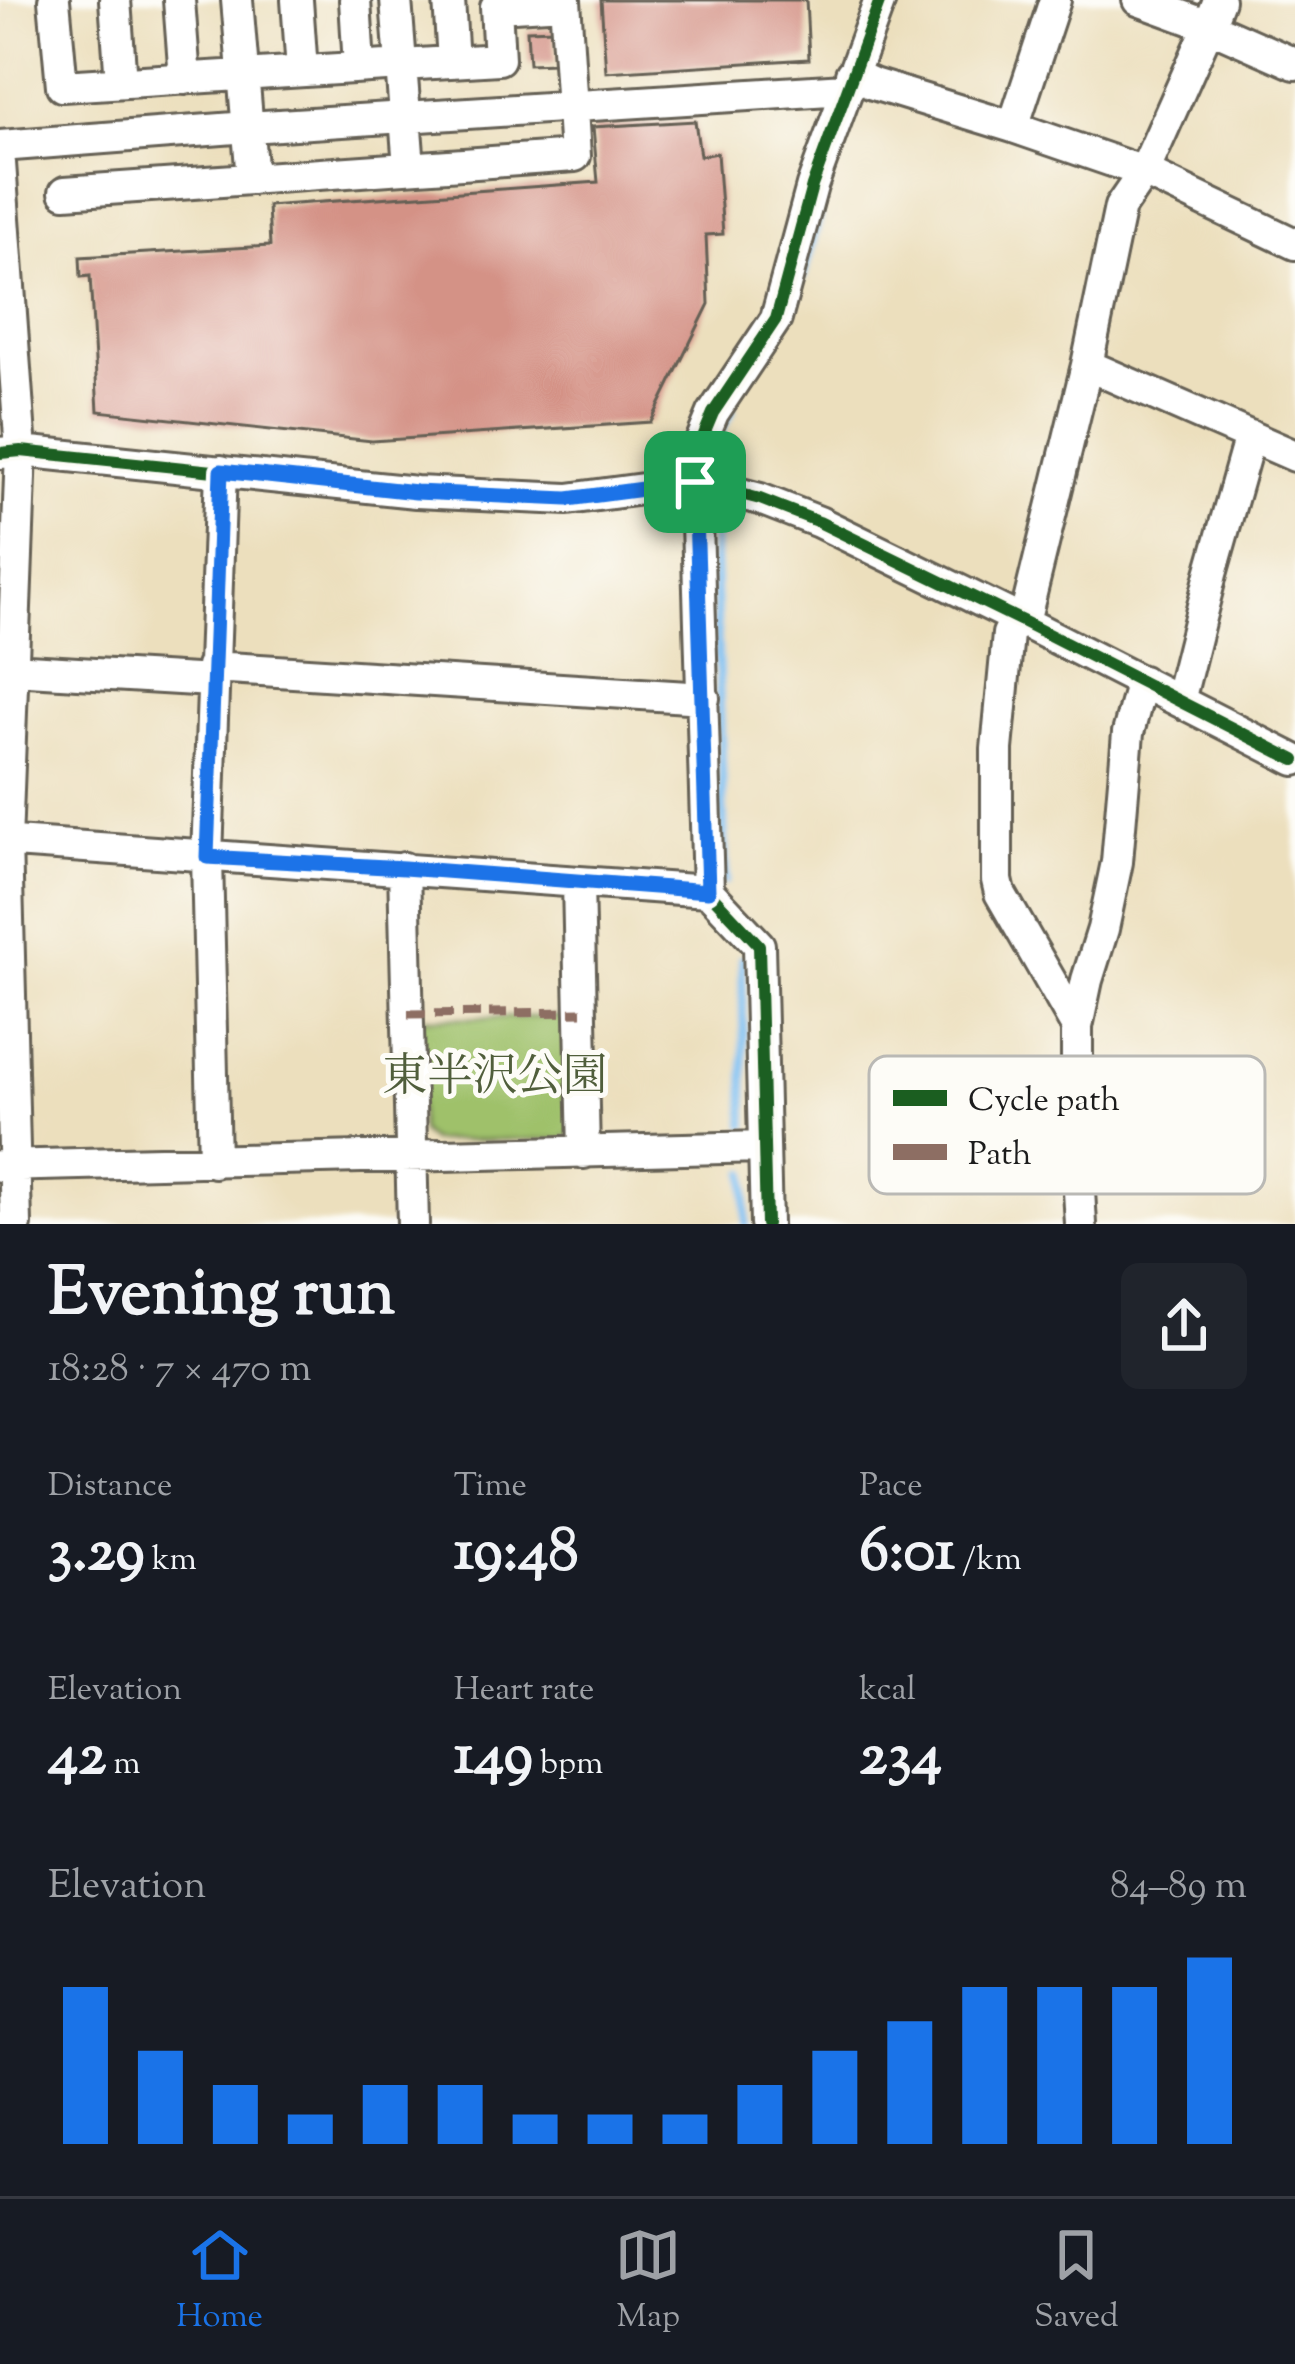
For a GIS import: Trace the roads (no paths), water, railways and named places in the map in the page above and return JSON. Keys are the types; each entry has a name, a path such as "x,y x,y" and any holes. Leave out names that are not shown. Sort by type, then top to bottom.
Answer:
{"street":[{"path":"54,0 62,86 499,58 496,8 509,3 565,2 575,156 65,192"},
{"path":"115,0 121,82"},
{"path":"179,0 185,79"},
{"path":"237,0 252,179"},
{"path":"297,0 302,71"},
{"path":"355,0 359,67"},
{"path":"396,0 410,167"},
{"path":"449,0 453,61"},
{"path":"766,1224 759,945 708,891 695,456 713,413 776,320 812,186 855,81 880,0"},
{"path":"1013,127 1055,0"},
{"path":"1138,0 1214,13 1295,64"},
{"path":"1077,1028 997,880 997,749 1008,634 1020,620 1087,364 1120,207 1144,172 1214,13"},
{"path":"0,146 572,107 855,81 1144,172 1295,244"},
{"path":"0,163 10,452 11,669 3,842 7,1166 16,1224"},
{"path":"1087,364 1295,455"},
{"path":"1179,701 1250,436"},
{"path":"10,452 416,492 568,499 695,482 760,499 819,522 1295,760"},
{"path":"214,1162 207,857 221,471"},
{"path":"11,669 704,698"},
{"path":"1077,1056 1077,1028 1117,862 1128,733 1142,681"},
{"path":"3,842 708,891"},
{"path":"404,868 413,1224"},
{"path":"578,882 584,1153"},
{"path":"7,1166 763,1147"},
{"path":"1080,1194 1082,1224"}],"waterway":[{"path":"803,277 819,217"},
{"path":"714,471 721,430 732,411"},
{"path":"713,500 726,881"},
{"path":"742,958 745,1125"},
{"path":"746,1173 746,1224"}],"park label":[{"name":"東半沢公園","path":"495,1079"}]}
